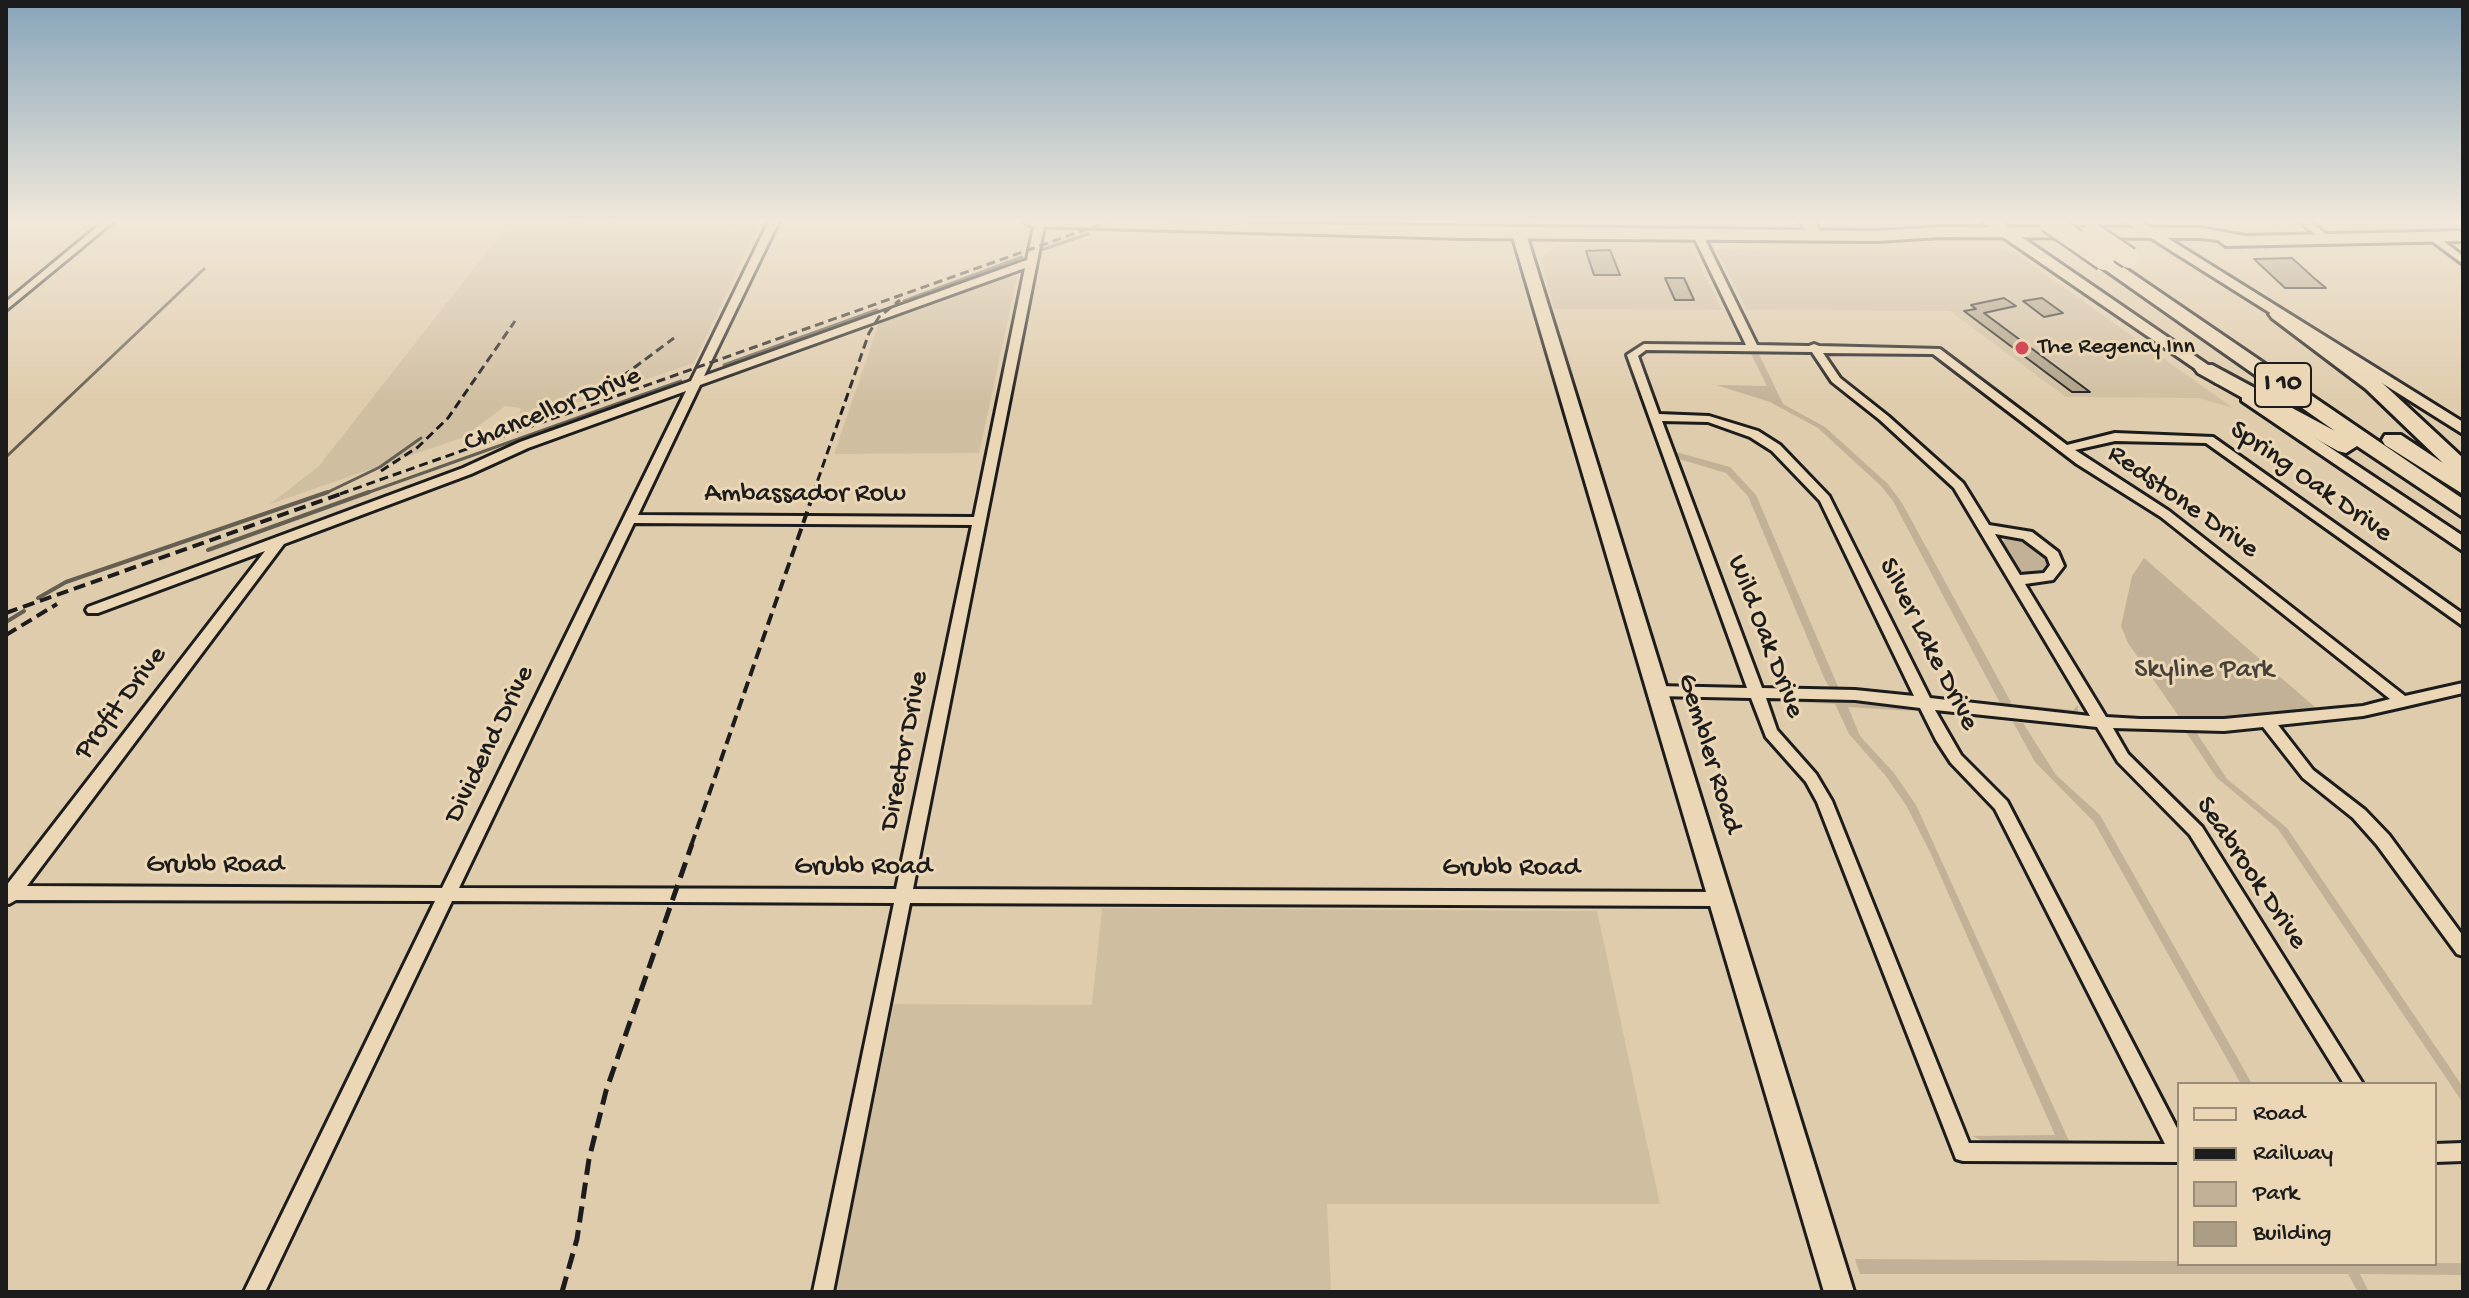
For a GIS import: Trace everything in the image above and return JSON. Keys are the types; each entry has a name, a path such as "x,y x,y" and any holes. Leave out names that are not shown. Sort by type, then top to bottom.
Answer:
{"highway":[{"name":"I 10","path":"2135,282 2463,510"},
{"name":"I 10","path":"2163,282 2463,487"},
{"path":"2279,314 2373,385 2463,470"},
{"path":"2205,369 2463,510"}],"main road":[{"name":"Gembler Road","path":"1533,282 1839,1292"},
{"path":"2077,282 2463,545"},
{"path":"2227,282 2463,429"}],"street":[{"path":"6,307 36,282"},
{"name":"Dividend Drive","path":"254,1292 745,282"},
{"name":"Chancellor Drive","path":"93,610 467,471 524,445 977,282"},
{"name":"Director Drive","path":"823,1292 1028,282"},
{"path":"1720,282 1752,347 1814,347"},
{"name":"Wild Oak Drive","path":"1752,347 1644,347 1636,351 1633,360 1776,742 1811,778 1824,801 1963,1152 2177,1152"},
{"name":"Redstone Drive","path":"1814,347 1930,350 1952,360 2065,449 2165,514 2403,702"},
{"name":"Seabrook Drive","path":"1814,347 1836,380 1949,474 1987,529 2133,771 2196,831 2353,1082"},
{"name":"Silver Lake Drive","path":"1654,417 1698,418 1743,429 1776,448 1809,481 1833,513 1948,749 2001,805 2177,1148"},
{"name":"Spring Oak Drive","path":"2065,449 2115,437 2209,440 2463,621"},
{"name":"Ambassador Row","path":"630,519 979,521"},
{"path":"1987,529 2027,535 2053,555 2057,566 2053,573 2043,578 2017,580"},
{"name":"Profit Drive","path":"8,896 280,539"},
{"path":"1657,691 1755,691 1925,703 2156,725 2268,723 2403,702 2463,688"},
{"path":"2268,723 2308,774 2359,814 2383,840 2463,949"},
{"name":"Grubb Road","path":"8,896 447,894 1720,899"},
{"path":"2437,1153 2463,1152"}],"shaded area":[{"path":"464,282 732,282 694,363 517,423 521,408 505,406 464,437 270,504 319,466"},
{"path":"990,282 1016,282 979,453 834,454 879,323"},
{"path":"1547,282 1708,282 1722,310 1554,309"},
{"path":"1733,282 2056,282 2233,408 2199,398 2066,397 1950,311 1747,310"},
{"path":"1102,908 1597,911 1660,1204 1327,1204 1331,1292 835,1292 894,1004 1092,1005"}],"green space":[{"path":"1750,352 1758,352 1783,404 1825,427 1888,484 1902,503 2012,704 2073,710 2078,705 2078,713 2013,709 1940,697 2000,703 1893,501 1881,486 1818,428 1770,402 1716,385 1767,386"},
{"path":"1676,452 1730,467 1756,495 1839,689 1830,688 1825,680 1748,496 1726,473 1679,459"},
{"path":"2006,537 2025,541 2041,551 2047,564 2044,571 2031,575 2018,570 2002,543"},
{"name":"Skyline Park","path":"2144,558 2317,709 2256,717 2180,718 2128,643 2121,626 2132,576"},
{"path":"1784,699 1887,705 1913,711 1848,707 1860,736 1894,773 1916,805 2070,1143 1990,1144 1972,1136 2055,1135 1930,852 1906,805 1885,775 1849,734 1835,704 1772,701"},
{"path":"2013,722 2023,723 2056,775 2100,815 2251,1082 2240,1082 2094,822 2035,762"},
{"path":"2186,732 2196,732 2227,779 2287,828 2463,1087 2463,1103 2278,829 2216,777"},
{"path":"1855,1259 2177,1261 2177,1266 2437,1266 2437,1263 2463,1263 2463,1275 2360,1274 2369,1292 2358,1292 2348,1274 1860,1274"}],"building":[{"path":"1667,282 1686,282 1694,300 1675,300"},
{"path":"2278,282 2319,282 2326,288 2285,288"},
{"name":"The Regency Inn","path":"2004,298 2016,306 1984,313 2090,392 2072,392 1964,311 1976,309 1971,305"},
{"path":"2042,298 2063,313 2044,317 2023,301"}],"waterway":[{"path":"6,457 191,282"},
{"path":"904,301 956,282"},
{"path":"724,365 877,310"},
{"path":"364,494 681,381"},
{"path":"324,494 380,467 421,438"},
{"path":"38,598 66,582 328,492"},
{"path":"208,550 369,492"},
{"path":"6,622 24,611"}],"railway":[{"path":"340,494 939,282"},
{"path":"813,494 869,333 879,317 900,300"},
{"path":"381,471 418,447 448,418 515,321"},
{"path":"600,393 674,338"},
{"path":"6,613 346,492"},
{"path":"691,846 814,492"},
{"path":"6,635 57,604"},
{"path":"562,1292 577,1239 589,1159 606,1091 692,844"}],"place":[{"name":"The Regency Inn","path":"2022,348"}]}
